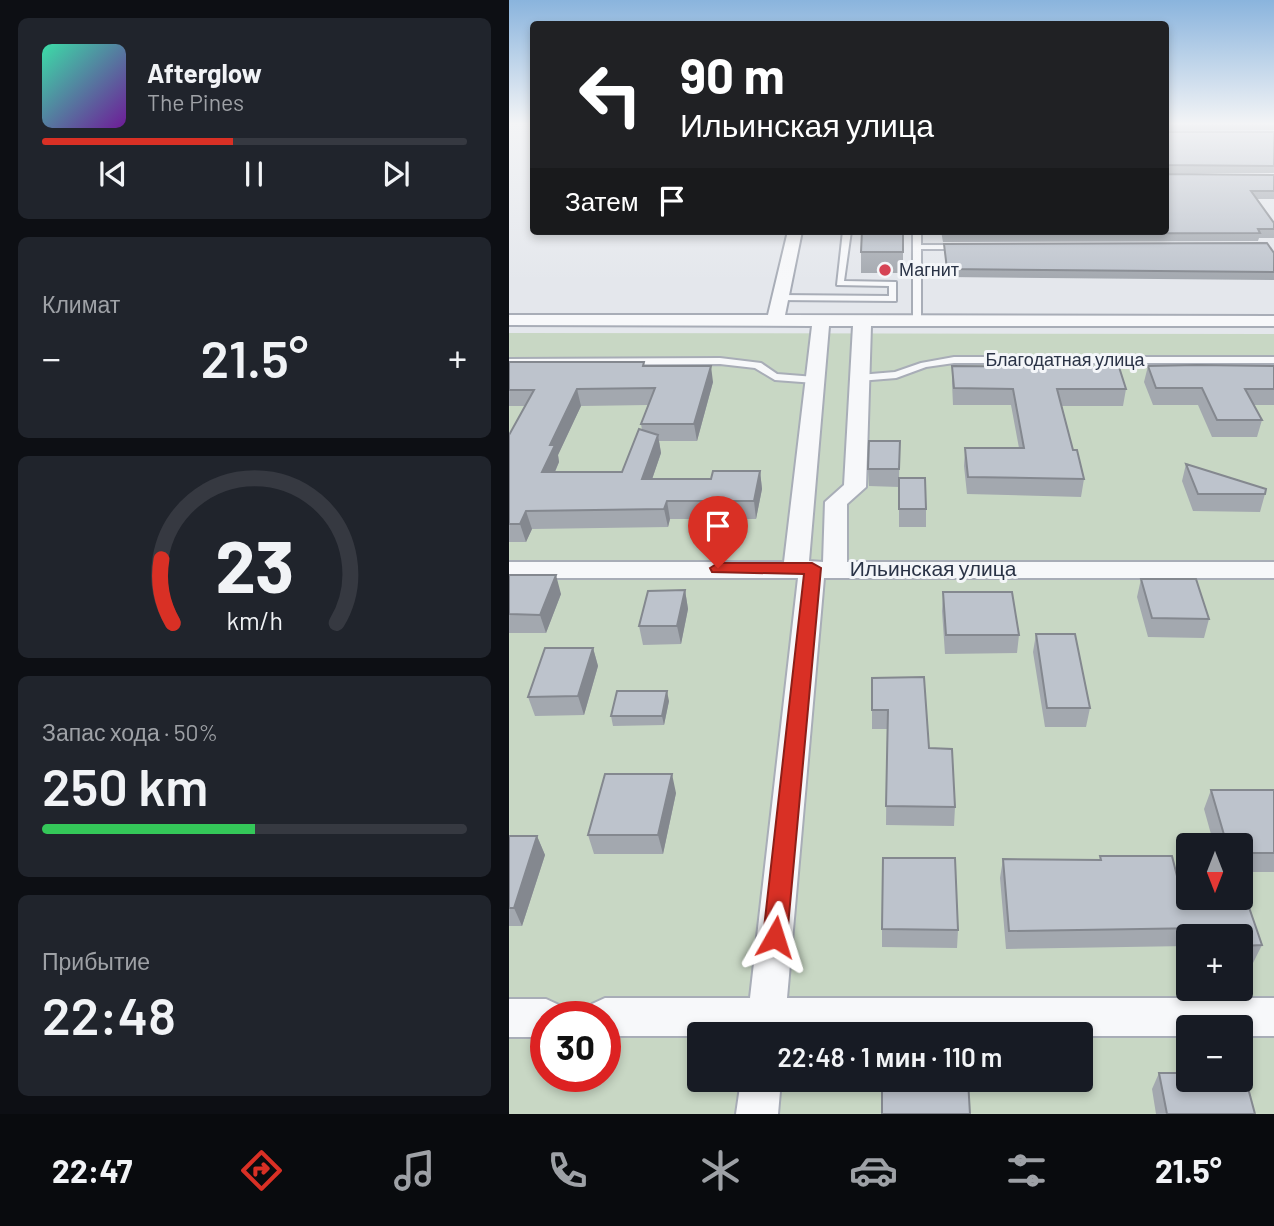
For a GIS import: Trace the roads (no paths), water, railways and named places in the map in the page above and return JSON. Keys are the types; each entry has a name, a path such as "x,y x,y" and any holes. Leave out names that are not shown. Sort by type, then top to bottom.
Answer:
{"street":[{"path":"776,320 794,235"},
{"path":"509,320 1274,321"},
{"path":"766,1022 815,568 815,380 821,320"},
{"path":"815,568 836,502 855,487 862,320"},
{"name":"Ильинская улица","path":"509,570 1274,570"},
{"path":"509,1018 530,1017"},
{"path":"956,1022 1274,1017"},
{"path":"621,1018 706,1022"},
{"path":"757,1114 760,1092"}],"lane":[{"path":"846,235 840,283 893,284 892,320"},
{"path":"917,235 917,320"},
{"path":"917,247 972,247"},
{"path":"781,298 893,299"},
{"name":"Благодатная улица","path":"859,378 896,375 924,365 954,360 1274,360"},
{"path":"509,362 720,361 758,365 775,377 815,380"}],"place":[{"name":"Магнит","path":"885,270"}]}
